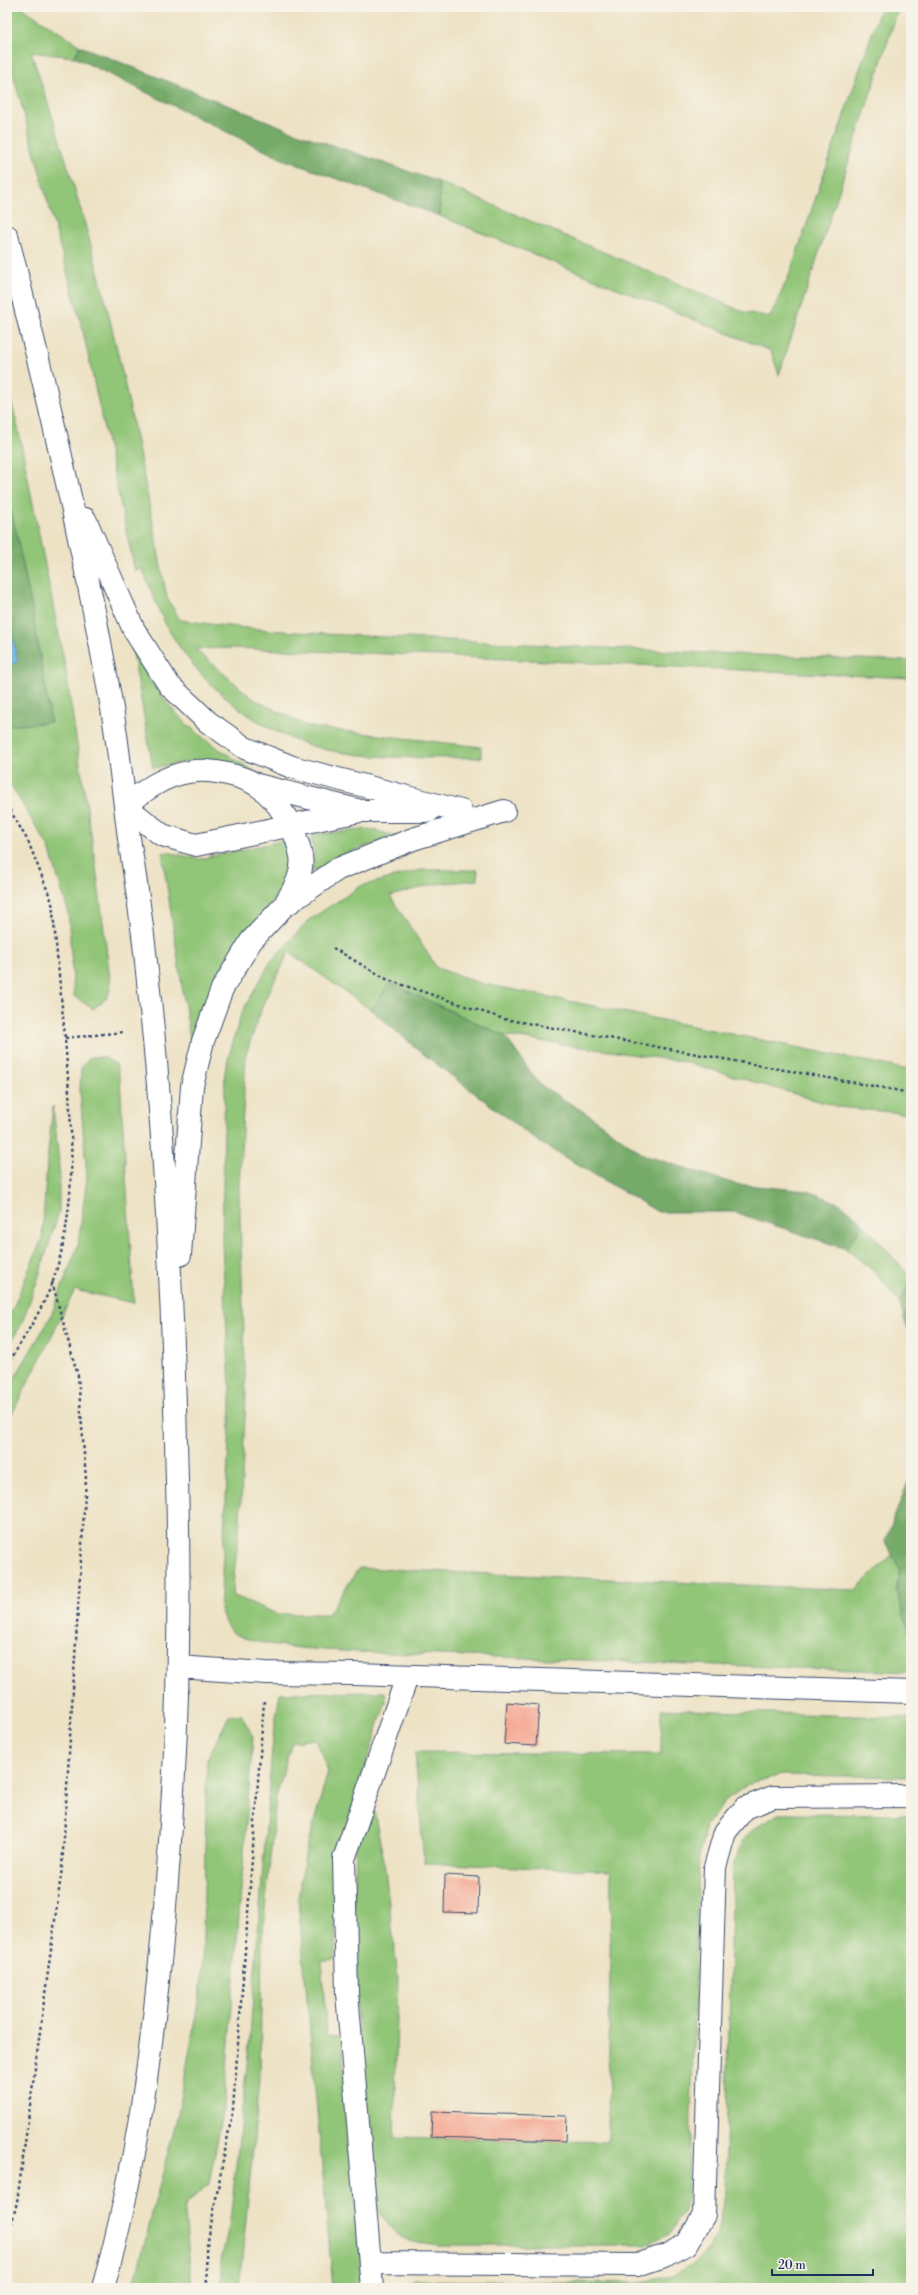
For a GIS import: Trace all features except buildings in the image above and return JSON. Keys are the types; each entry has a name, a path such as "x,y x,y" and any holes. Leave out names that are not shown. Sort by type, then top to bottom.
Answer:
{"street":[{"path":"7,236 69,484 112,706 147,966 162,1134 174,1348 178,1539 178,1667 172,1824 157,1998 142,2114 119,2232 103,2288"},
{"path":"69,484 134,630 169,685 208,722 245,748 292,767 461,811"},
{"path":"125,806 152,784 189,771 218,772 256,785 360,811"},
{"path":"174,1348 192,1086 201,1048 222,989 251,941 283,907 298,883 301,857 291,827 273,800 256,785"},
{"path":"125,806 162,835 196,845 291,827 360,811 504,811 413,839 338,869 283,907"},
{"path":"178,1667 266,1673 355,1674 407,1677 911,1692"},
{"path":"372,2288 347,1992 344,1860 407,1677"},
{"path":"370,2263 637,2265 667,2255 687,2244 704,2215 715,1867 725,1832 745,1808 773,1797 911,1796"}],"path":[{"path":"7,805 28,841 52,902 65,1038 72,1177 65,1236 52,1282 7,1366"},
{"path":"333,948 388,980 504,1019 911,1093"},
{"path":"65,1038 153,1030"},
{"path":"7,2242 17,2202 62,1868 86,1479 78,1376 52,1282"},
{"path":"207,2288 206,2251 233,2109 266,1673"}],"green space":[{"path":"7,7 21,7 80,46 74,57 31,52 73,183 101,283 133,421 167,598 180,620 216,625 324,634 911,661 911,678 440,656 232,648 195,649 252,698 309,727 481,747 481,758 410,758 356,755 339,752 313,746 287,737 262,724 239,708 217,690 197,670 180,648 166,625 142,569 135,571 82,327 7,52"},
{"path":"881,7 899,7 779,375 771,351 440,216 439,182 744,312 770,317 790,273"},
{"path":"80,46 297,133 439,182 440,216 282,159 74,57"},
{"path":"7,384 17,423 65,666 96,867 111,986 107,998 93,1009 74,996 68,911 49,848 7,779 7,726 51,722 32,609 12,513 7,513"},
{"path":"12,512 32,609 51,722 7,726 7,667 18,661 7,611 7,513"},
{"path":"132,648 157,689 184,721 215,746 259,774 221,761 191,761 153,768"},
{"path":"368,829 397,836 350,852 312,872 314,853 311,835"},
{"path":"286,840 290,859 285,886 260,919 191,1046 162,853 167,852 199,859"},
{"path":"421,870 478,870 477,880 435,884 390,896 437,968 480,983 904,1069 911,1065 911,1114 839,1107 686,1062 505,1036 390,983 371,1010 289,952 264,1002 246,1054 239,1188 246,1395 240,1521 232,1595 278,1614 328,1614 359,1568 855,1590 892,1555 900,1569 896,1592 911,1637 911,1672 358,1652 289,1647 270,1644 238,1635 229,1629 220,1610 231,1405 222,1244 225,1070 241,1014 271,961 309,920 361,886"},
{"path":"390,983 505,1036 539,1084 592,1117 644,1155 735,1184 808,1191 841,1204 863,1223 846,1249 734,1212 658,1212 539,1142 427,1057 371,1010"},
{"path":"90,1057 104,1057 116,1064 120,1080 134,1303 75,1290 7,1424 7,1391 51,1316 78,1245 87,1178 80,1092 81,1068"},
{"path":"53,1106 59,1162 59,1212 38,1279 20,1327 7,1349 7,1323 42,1238 47,1161"},
{"path":"863,1223 911,1278 911,1282 899,1302 876,1273 846,1249"},
{"path":"911,1282 911,1340 899,1302"},
{"path":"911,1474 911,1637 896,1592 900,1569 885,1541"},
{"path":"385,1692 386,1701 336,1859 335,1959 321,1961 327,2035 342,2036 363,2288 333,2288 298,1899 305,1855 328,1771 316,1739 292,1742 276,1797 262,1941 260,2080 239,2288 221,2288 221,2261 230,2221 250,2036 273,1736 280,1693"},
{"path":"661,1709 911,1718 911,1777 783,1775 753,1782 728,1798 706,1826 699,1855 689,2179 684,2211 670,2233 645,2245 439,2245 415,2241 400,2236 388,2224 375,2204 357,2024 353,1927 356,1848 372,1801 384,1861 398,1978 394,2137 608,2142 611,1871 424,1863 415,1752 661,1754"},
{"path":"241,1714 253,1737 224,2107 209,2184 184,2204 192,2288 133,2288 179,2110 202,1980 207,1759 229,1716"},
{"path":"779,1814 911,1815 911,2288 402,2288 414,2280 635,2283 673,2276 702,2257 717,2234 725,2190 733,1866 740,1847 754,1828"}],"water":[{"path":"7,611 18,661 7,667"}]}
